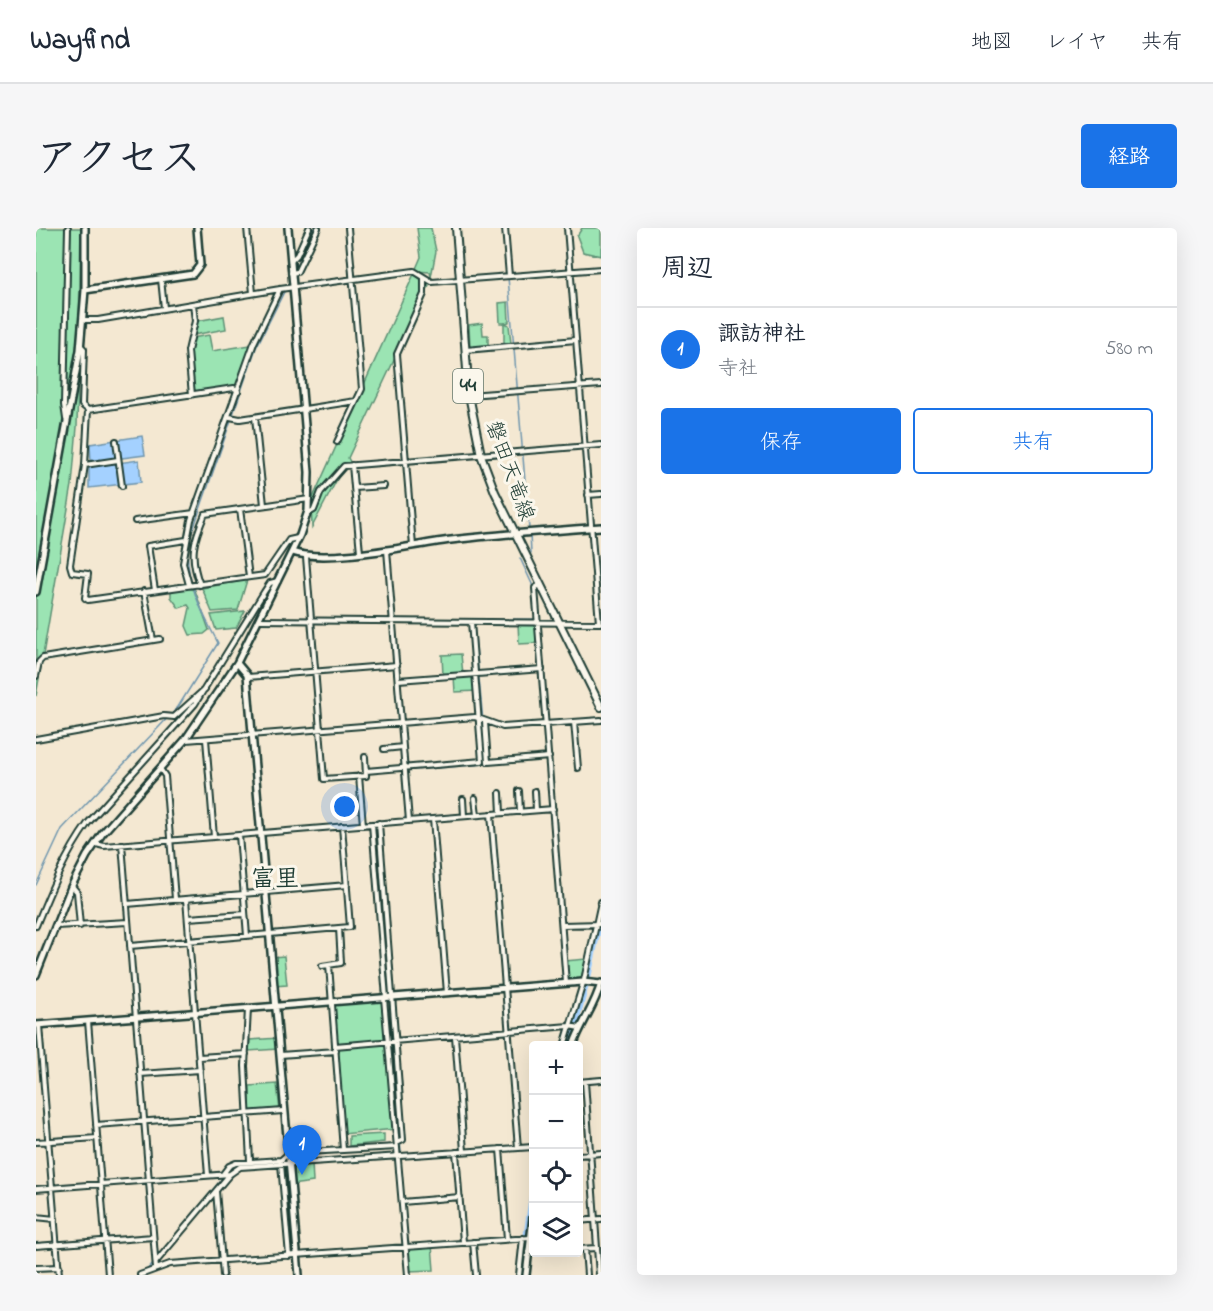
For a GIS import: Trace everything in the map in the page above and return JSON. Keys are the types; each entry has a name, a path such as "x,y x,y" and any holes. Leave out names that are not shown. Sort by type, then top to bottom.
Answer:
{"main road":[{"name":"磐田天竜線","path":"456,228 469,396 481,455 515,535 601,707"}],"street":[{"path":"66,421 64,405 68,228"},
{"path":"36,592 80,346 85,290 85,228"},
{"path":"85,290 193,274 200,265 197,228"},
{"path":"247,228 253,293"},
{"path":"36,975 72,885 95,844 185,740 237,663 279,581 307,514 309,499 304,409 288,228"},
{"path":"290,262 297,255 310,228"},
{"path":"291,273 297,272 318,228"},
{"path":"337,442 362,389 348,228"},
{"path":"505,228 509,276"},
{"path":"259,620 600,623 567,228"},
{"path":"83,320 292,287 414,271 432,282 601,269"},
{"path":"413,547 397,354 424,294 424,278"},
{"path":"161,279 164,309"},
{"path":"189,585 183,563 186,540 194,513 230,417 254,343 280,289"},
{"path":"192,395 188,351 195,321 193,304"},
{"path":"465,350 576,340"},
{"path":"80,346 84,349 82,405 88,410 234,388 238,391"},
{"path":"469,396 601,385"},
{"path":"230,417 237,420 356,401"},
{"path":"88,410 86,465 70,570 88,574 85,598 88,600 265,575 289,540 299,537"},
{"path":"255,417 264,505"},
{"path":"116,441 122,486"},
{"path":"307,514 314,510 321,492 342,466 601,445"},
{"path":"86,465 118,460"},
{"path":"352,465 360,552"},
{"path":"354,488 384,486"},
{"path":"588,495 601,494"},
{"path":"200,585 192,563 192,555 205,514 309,499"},
{"path":"240,508 249,577"},
{"path":"135,521 194,513"},
{"path":"292,552 306,557 413,547 450,540 601,527"},
{"path":"155,590 148,546 186,540"},
{"path":"387,550 409,821"},
{"path":"306,557 324,778 366,776 365,757"},
{"path":"36,926 68,853 88,823 171,733 206,688 270,583 279,581"},
{"path":"540,585 535,588 566,983"},
{"path":"144,591 153,640"},
{"path":"366,771 482,761 471,622"},
{"path":"36,676 39,662 43,658 160,639"},
{"path":"237,663 248,677 279,1055 285,1161 294,1256 299,1275"},
{"path":"248,677 397,665"},
{"path":"398,680 542,669"},
{"path":"36,739 164,716 174,717 206,688"},
{"path":"185,740 479,718 503,727 601,720"},
{"path":"485,722 488,762 549,757"},
{"path":"574,722 578,768"},
{"path":"206,739 214,837"},
{"path":"384,749 403,747"},
{"path":"161,770 165,776 175,900"},
{"path":"359,776 363,825"},
{"path":"519,791 520,812"},
{"path":"535,791 536,810"},
{"path":"500,792 501,813"},
{"path":"475,798 477,815"},
{"path":"463,799 464,816"},
{"path":"95,844 214,837 553,809"},
{"path":"491,814 518,1148"},
{"path":"433,819 447,993"},
{"path":"379,823 397,1145 408,1275"},
{"path":"36,1189 226,1174 240,1167 343,1150 397,1145 403,1140 372,824"},
{"path":"130,946 350,927 342,826"},
{"path":"239,835 247,936"},
{"path":"122,844 156,1271"},
{"path":"72,885 77,892 80,926"},
{"path":"127,904 347,885"},
{"path":"186,899 208,1175"},
{"path":"573,1041 574,1027 601,902"},
{"path":"188,918 245,914"},
{"path":"56,926 128,922"},
{"path":"562,925 598,924"},
{"path":"322,966 342,963 339,928"},
{"path":"328,965 343,1150"},
{"path":"59,1275 44,1081 37,1025 566,983 601,983 591,1011 574,1027 567,1041"},
{"path":"248,1009 246,1054 250,1161"},
{"path":"88,1021 108,1275"},
{"path":"279,1055 392,1041 574,1027"},
{"path":"455,1036 464,1151"},
{"path":"199,1058 246,1054"},
{"path":"140,1074 200,1070"},
{"path":"599,1275 585,1082 601,1080"},
{"path":"36,1082 44,1081"},
{"path":"96,1125 283,1111"},
{"path":"36,1142 97,1138"},
{"path":"156,1262 216,1191 229,1166 250,1161 398,1156 529,1147"},
{"path":"500,1149 507,1239"},
{"path":"456,1152 463,1242"},
{"path":"583,1155 601,1153"},
{"path":"216,1191 223,1275"},
{"path":"402,1202 459,1197"},
{"path":"36,1216 55,1219"},
{"path":"583,1221 601,1219"},
{"path":"519,1275 529,1232"},
{"path":"36,1246 153,1237"},
{"path":"144,1274 170,1264 526,1238"},
{"path":"526,1238 526,1275"},
{"path":"473,1242 476,1275"},
{"path":"587,1275 585,1249 597,1248"},
{"path":"36,1268 59,1267"}],"green space":[{"path":"36,228 81,228 77,427 72,485 36,696"},
{"path":"417,228 431,228 436,251 431,277 430,272 415,271 421,257"},
{"path":"582,228 601,228 601,256 583,252 577,236"},
{"path":"414,274 429,286 348,458 352,465 344,466 312,527 311,502"},
{"path":"508,302 509,322 505,323 509,325 511,344 504,345 504,323 500,323 499,303"},
{"path":"224,316 226,329 193,335 197,321"},
{"path":"482,323 483,335 488,335 488,346 470,348 469,325"},
{"path":"209,335 212,351 251,345 237,386 193,393 189,351 192,338"},
{"path":"247,580 238,610 212,612 202,588"},
{"path":"188,588 195,590 209,630 204,634 190,635 186,626 190,608 188,605 179,608 171,597 171,591"},
{"path":"245,611 236,628 216,630 211,615"},
{"path":"518,623 537,624 538,643 519,644"},
{"path":"461,654 463,675 475,674 477,691 455,692 454,676 443,676 442,655"},
{"path":"284,956 287,985 274,986 272,957"},
{"path":"586,959 581,979 566,982 565,961"},
{"path":"384,998 396,1129 342,1134 332,1002"},
{"path":"278,1038 278,1049 249,1051 250,1040"},
{"path":"277,1084 280,1111 250,1113 250,1086"},
{"path":"384,1134 384,1142 349,1146 349,1136"},
{"path":"312,1163 313,1182 291,1185 289,1164"},
{"path":"432,1245 434,1270 408,1271 406,1247"}],"water":[{"path":"142,436 145,455 91,462 90,444"},
{"path":"139,460 141,482 89,488 89,467"}],"waterway":[{"path":"294,271 314,228"},
{"path":"508,277 529,529"},
{"path":"189,541 256,348 291,278"},
{"path":"530,534 531,553"},
{"path":"36,885 62,829 178,707 218,643 196,596 189,571 188,546"},
{"path":"474,620 535,619 532,584 520,558"},
{"path":"474,624 486,754"},
{"path":"377,822 404,819 406,816 402,771 486,764 486,762"},
{"path":"375,826 389,994"},
{"path":"569,1041 587,978 601,911"},
{"path":"291,1161 401,1153 390,999"},
{"path":"286,1161 294,1253"},
{"path":"227,1173 236,1166 244,1164"},
{"path":"157,1258 224,1176"},
{"path":"522,1275 532,1203"},
{"path":"295,1258 296,1275"},
{"path":"145,1272 154,1262"}],"place":[{"name":"諏訪神社","path":"302,1175"}],"district":[{"name":"富里","path":"275,880"}]}
